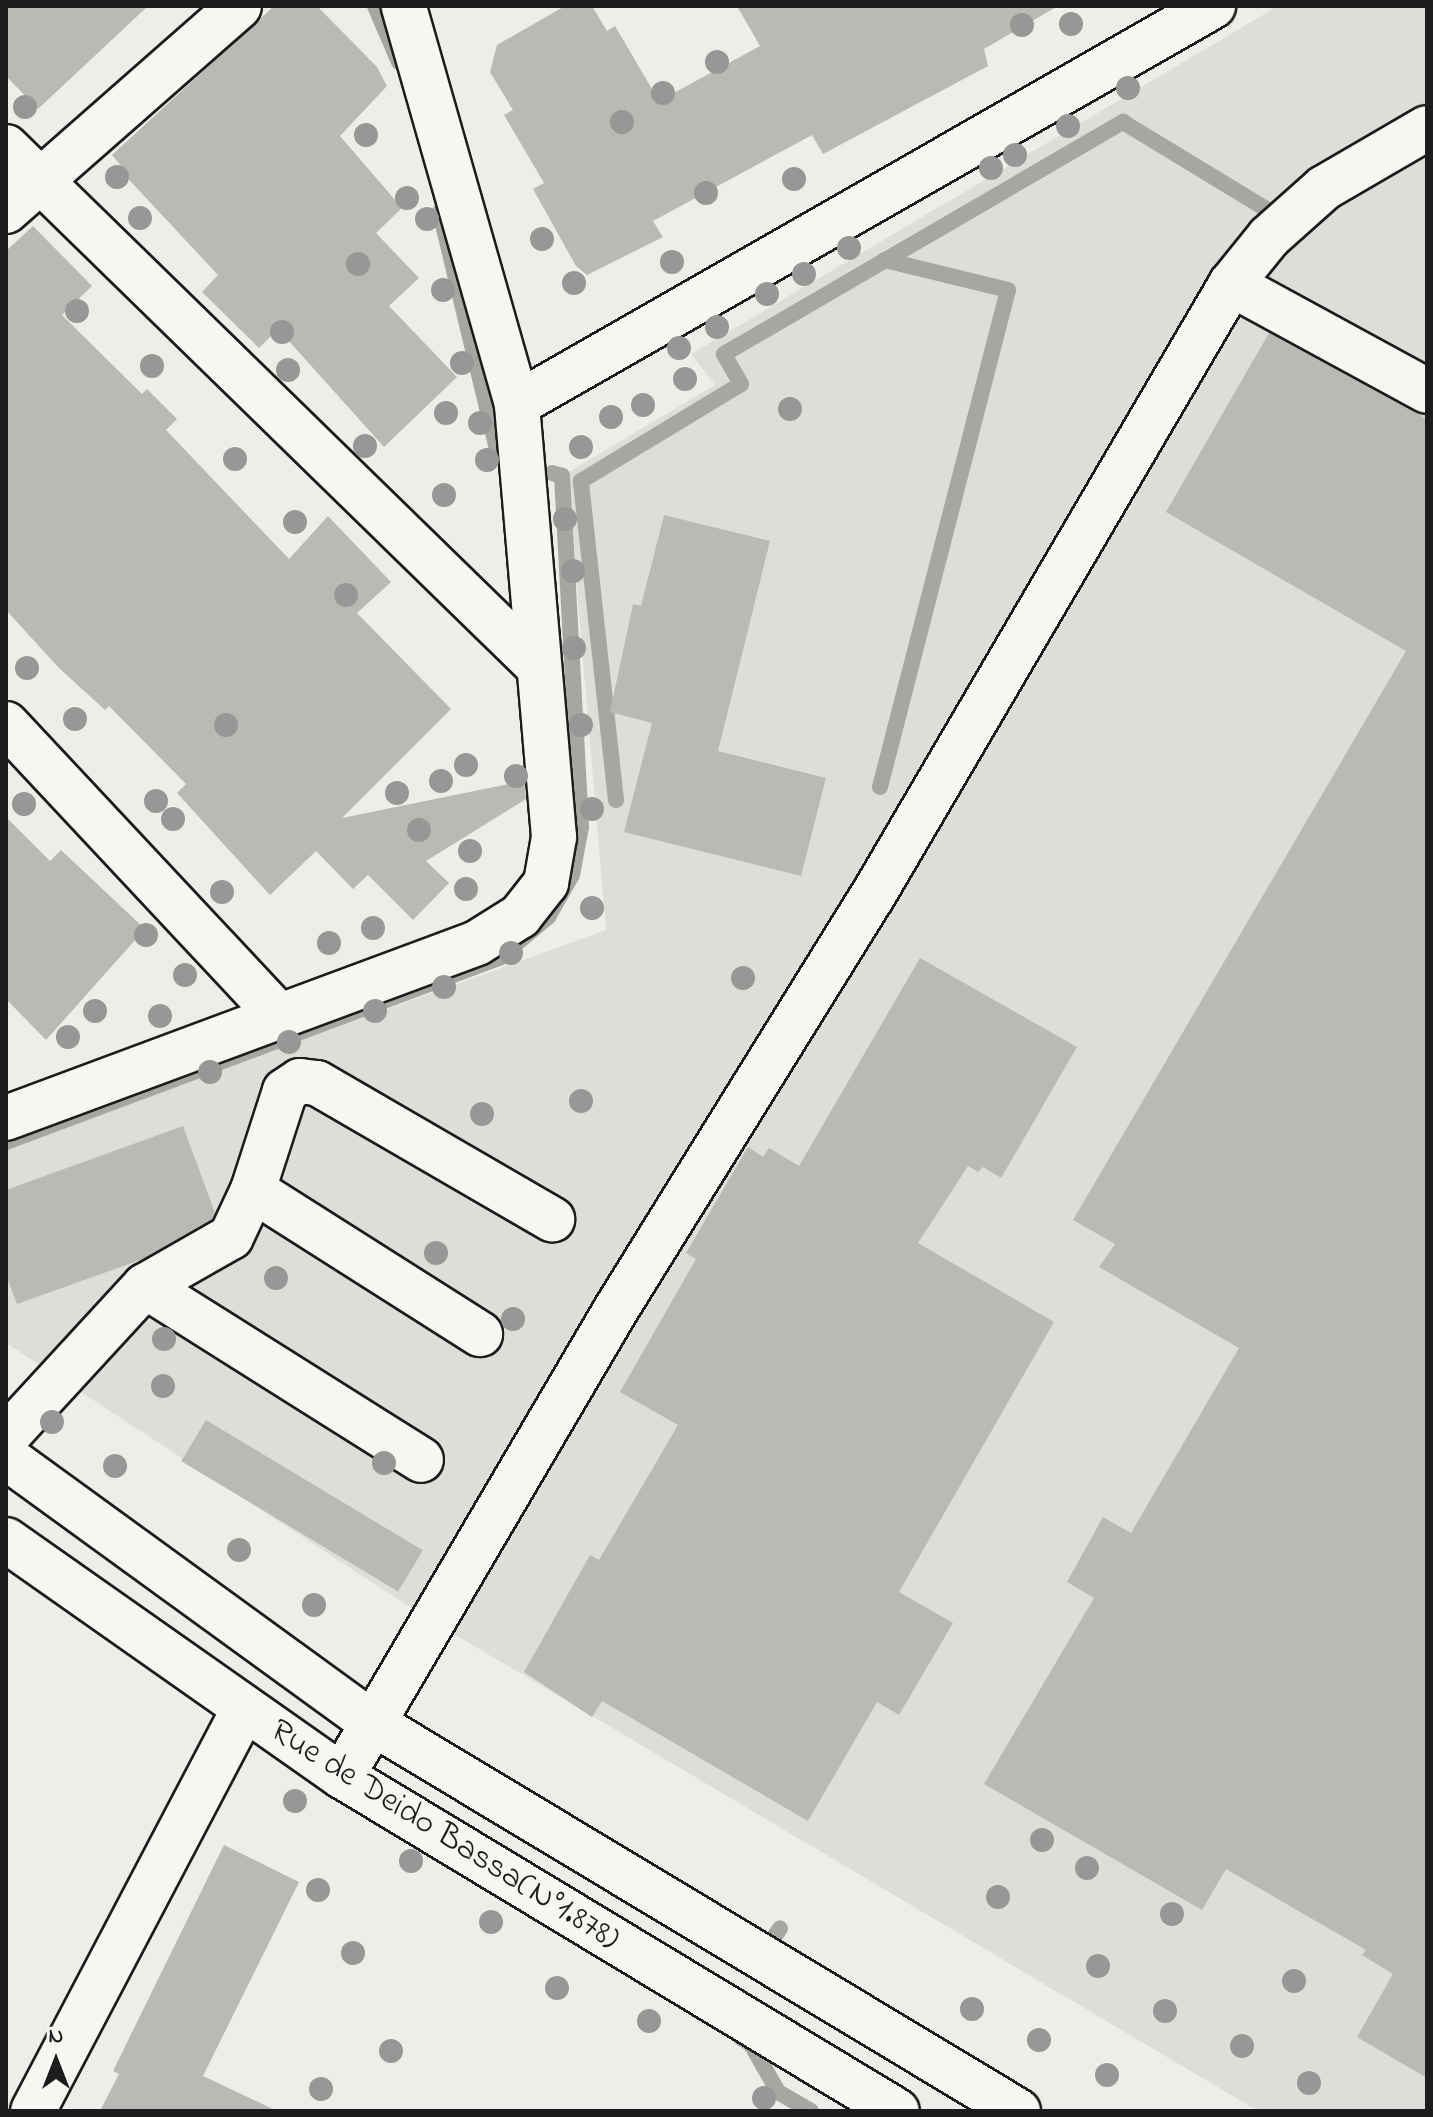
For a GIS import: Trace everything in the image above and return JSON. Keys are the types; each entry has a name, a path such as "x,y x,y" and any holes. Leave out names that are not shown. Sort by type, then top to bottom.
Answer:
{"street":[{"path":"6,211 38,179 239,6"},
{"path":"6,1118 477,943 520,916 546,883 554,837 517,404 404,6"},
{"path":"517,404 1213,6"},
{"path":"342,1776 615,1311 872,897 1231,284 1269,237 1324,188 1427,128"},
{"path":"6,147 538,666"},
{"path":"1231,284 1427,391"},
{"path":"6,724 281,1018"},
{"path":"6,1437 145,1286 231,1237 253,1190 285,1091 300,1081 317,1083 552,1219"},
{"path":"253,1190 480,1334"},
{"path":"145,1286 421,1460"},
{"path":"6,1457 371,1722 1018,2111"},
{"name":"Rue de Deido Bassa(N°1.878)","path":"6,1540 243,1711 342,1776 897,2111"},
{"path":"33,2111 243,1711"}],"shaded area":[{"path":"1278,6 1427,6 1427,2111 1258,2111 422,1615 6,1343 6,1147 606,930 567,473 715,385 691,354"}],"building":[{"path":"6,6 148,6 38,109 6,76"},
{"path":"274,6 317,6 377,67 387,86 340,136 402,208 376,233 419,278 389,306 457,377 384,447 278,329 259,348 202,292 218,275 119,169 122,167 112,155"},
{"path":"565,6 592,6 607,31 615,26 659,101 760,46 737,6 1058,6 984,49 988,66 823,154 812,135 653,221 663,237 587,275 576,266 533,189 544,183 504,115 513,110 490,72 497,45"},
{"path":"33,226 92,286 62,315 142,394 147,389 177,419 166,430 289,559 328,516 391,582 357,613 451,709 342,818 524,781 526,799 426,861 449,883 413,920 368,875 353,889 316,851 270,895 177,793 186,784 109,706 105,710 59,668 6,610 6,251"},
{"path":"1269,333 1427,419 1427,2078 1357,2037 1393,1974 1362,1955 1366,1950 1226,1869 1202,1910 984,1784 1094,1598 1067,1582 1103,1517 1131,1533 1239,1348 1099,1267 1115,1244 1073,1220 1406,651 1166,512"},
{"path":"664,515 770,541 718,751 826,778 801,876 624,832 652,723 610,712 633,604 641,606"},
{"path":"6,817 50,861 61,850 145,929 46,1040 6,999"},
{"path":"920,958 1077,1047 1001,1178 983,1167 978,1172 968,1166 918,1243 1054,1322 899,1592 953,1623 899,1715 877,1702 808,1821 602,1701 592,1717 524,1672 590,1555 599,1560 678,1425 620,1392 696,1259 686,1253 748,1147 763,1157 769,1148 799,1166"},
{"path":"183,1126 215,1213 212,1219 143,1259 17,1304 6,1275 6,1190"},
{"path":"206,1420 423,1550 398,1591 181,1461"},
{"path":"224,1845 299,1882 203,2076 277,2111 100,2111 119,2074 113,2071"}],"waterway":[{"path":"375,6 399,62"},
{"path":"616,800 581,481 741,384 724,354 1123,122 1284,220"},
{"path":"440,212 498,453 515,459"},
{"path":"880,787 1008,290 885,260"},
{"path":"6,1142 499,958 548,917 572,875 581,827 562,476 552,473"},
{"path":"762,1955 780,1928"},
{"path":"741,2038 751,2044 778,2092 811,2111"}]}
